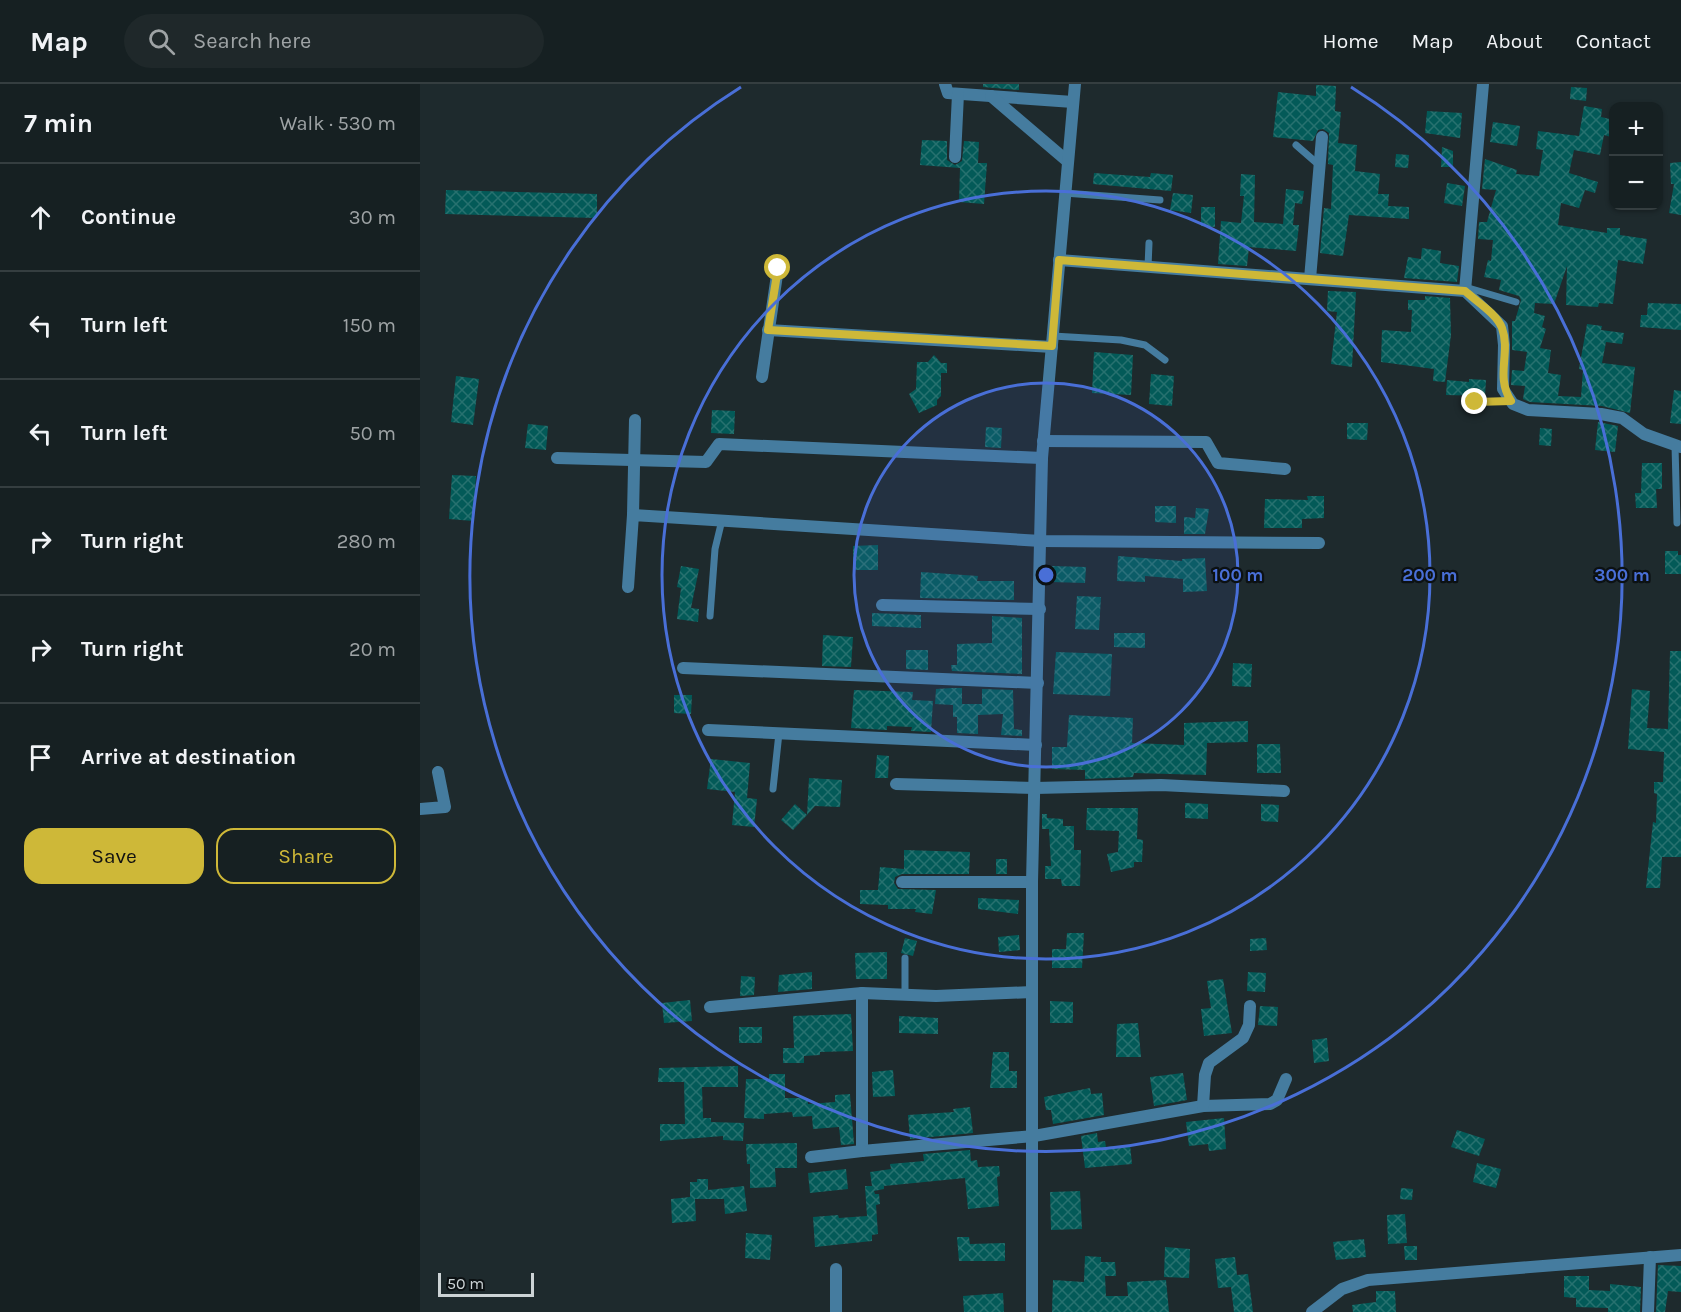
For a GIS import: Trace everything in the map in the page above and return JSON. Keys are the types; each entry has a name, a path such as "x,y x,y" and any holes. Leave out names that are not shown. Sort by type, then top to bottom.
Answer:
{"street":[{"path":"945,84 948,93 1072,102"},
{"path":"1032,1312 1034,1136 1032,882 1042,458 1066,159 1075,84"},
{"path":"1465,289 1483,84"},
{"path":"955,157 958,94"},
{"path":"991,96 1066,159"},
{"path":"1310,279 1322,137"},
{"path":"1059,260 1465,289 1502,326 1503,389 1511,401 1528,410 1601,414 1622,418 1644,434 1678,446"},
{"path":"762,377 778,268"},
{"path":"768,330 1052,341"},
{"path":"628,587 633,515 635,420"},
{"path":"1043,441 1206,442 1218,464 1285,469"},
{"path":"557,458 706,462 719,444 1042,458"},
{"path":"633,515 1041,540 1319,543"},
{"path":"882,605 1040,609"},
{"path":"683,668 1038,683"},
{"path":"708,730 1036,745"},
{"path":"420,809 446,807 438,772"},
{"path":"896,784 1035,788 1161,785 1284,791"},
{"path":"902,882 1032,882"},
{"path":"710,1007 862,993 936,996 1032,992"},
{"path":"862,993 862,1151"},
{"path":"1203,1106 1205,1075 1209,1062 1243,1038 1249,1025 1250,1006"},
{"path":"811,1157 1034,1136 1203,1106 1270,1104 1277,1100 1286,1079"},
{"path":"1312,1312 1342,1289 1368,1280 1681,1255"},
{"path":"1648,1312 1650,1257"},
{"path":"836,1269 836,1312"}],"lane":[{"path":"1296,145 1318,165"},
{"path":"1064,193 1160,200"},
{"path":"1148,267 1149,243"},
{"path":"1465,289 1516,302"},
{"path":"1052,341 1122,340 1145,345 1165,360"},
{"path":"1475,402 1511,401"},
{"path":"1677,523 1678,446"},
{"path":"710,616 715,549 722,520"},
{"path":"773,789 779,733"},
{"path":"905,958 905,994"}],"building":[{"path":"983,84 1019,84 1019,90 983,87"},
{"path":"1316,85 1336,86 1335,111 1341,112 1338,143 1357,145 1355,171 1380,174 1378,194 1389,194 1388,206 1409,207 1409,219 1349,215 1343,256 1320,253 1324,208 1331,209 1333,165 1328,164 1329,133 1323,129 1318,130 1313,141 1273,137 1278,92 1316,96"},
{"path":"1571,87 1587,88 1586,101 1570,99"},
{"path":"1584,106 1602,109 1601,117 1609,119 1609,136 1604,135 1600,155 1574,150 1569,173 1598,182 1595,193 1585,190 1579,208 1561,203 1558,225 1607,233 1607,228 1620,228 1620,235 1647,239 1643,264 1618,260 1613,304 1599,303 1598,307 1566,305 1567,266 1554,304 1535,303 1534,313 1545,316 1542,327 1546,329 1540,348 1551,350 1548,373 1561,375 1558,396 1581,397 1583,370 1579,369 1587,324 1602,326 1601,330 1624,333 1622,344 1606,342 1602,363 1635,367 1630,413 1602,406 1530,402 1523,399 1525,386 1511,385 1512,370 1524,371 1527,352 1512,350 1512,321 1515,321 1521,300 1519,296 1499,290 1501,280 1484,277 1488,260 1491,261 1493,240 1478,239 1479,222 1487,222 1496,190 1482,189 1485,159 1517,170 1516,174 1539,176 1543,150 1536,149 1538,131 1579,136"},
{"path":"1427,111 1462,113 1460,138 1425,133"},
{"path":"1493,122 1520,126 1517,146 1490,142"},
{"path":"922,140 947,141 947,160 955,165 962,161 964,141 979,142 978,163 987,163 984,204 959,202 960,168 920,165"},
{"path":"1442,147 1453,151 1453,167 1441,167"},
{"path":"1396,154 1409,155 1408,168 1395,167"},
{"path":"1681,162 1681,215 1669,213 1674,184 1671,184 1670,163"},
{"path":"1094,173 1150,177 1151,173 1173,175 1171,191 1093,184"},
{"path":"1241,174 1255,175 1254,222 1283,224 1286,189 1304,191 1302,204 1295,203 1293,225 1299,225 1296,251 1249,247 1247,266 1218,264 1221,221 1241,223 1244,196 1240,196"},
{"path":"1447,183 1465,186 1462,206 1444,203"},
{"path":"446,190 597,194 597,218 445,214"},
{"path":"1173,193 1193,195 1191,213 1170,210"},
{"path":"1201,207 1215,207 1215,227 1201,226"},
{"path":"1422,248 1441,251 1440,263 1459,266 1457,282 1404,278 1408,257 1421,259"},
{"path":"1328,291 1356,292 1352,367 1331,364 1337,312 1327,311"},
{"path":"1425,296 1450,298 1451,335 1445,382 1433,381 1434,369 1381,362 1382,330 1411,332 1412,310 1408,310 1408,300 1425,300"},
{"path":"1648,303 1681,304 1681,330 1640,327 1641,315 1647,315"},
{"path":"1094,352 1133,355 1131,395 1092,393"},
{"path":"934,355 941,363 947,363 947,373 941,373 941,396 937,400 937,405 919,413 909,394 916,389 917,362 928,362"},
{"path":"1151,374 1174,376 1172,406 1149,404"},
{"path":"456,376 479,379 473,425 451,422"},
{"path":"1469,379 1486,380 1485,396 1446,395 1447,380 1469,382"},
{"path":"1674,390 1681,391 1681,424 1670,423"},
{"path":"712,410 735,411 734,434 711,433"},
{"path":"1598,422 1618,426 1615,452 1595,450"},
{"path":"1347,423 1368,423 1367,440 1347,439"},
{"path":"528,424 548,426 546,450 525,448"},
{"path":"986,427 1002,428 1001,448 985,447"},
{"path":"1540,428 1552,429 1551,446 1539,445"},
{"path":"1642,463 1662,463 1662,489 1656,489 1657,508 1636,508 1635,493 1641,493"},
{"path":"452,475 476,476 473,521 449,519"},
{"path":"1307,496 1324,496 1324,518 1302,519 1302,528 1264,528 1265,499 1308,500"},
{"path":"1155,506 1176,506 1176,523 1155,522"},
{"path":"1196,508 1209,509 1205,534 1184,534 1184,517 1195,518"},
{"path":"878,545 878,570 853,570 853,546"},
{"path":"1665,551 1678,551 1678,555 1681,555 1681,574 1665,574"},
{"path":"1118,556 1182,561 1182,559 1205,558 1207,591 1183,592 1183,579 1145,576 1145,582 1117,581"},
{"path":"681,566 699,569 691,608 699,609 698,622 677,619 681,588 677,587"},
{"path":"1052,566 1086,567 1085,583 1051,582"},
{"path":"921,572 978,576 977,581 1014,581 1014,600 920,598"},
{"path":"1077,596 1101,597 1099,630 1075,629"},
{"path":"872,613 921,615 921,628 872,626"},
{"path":"992,616 1022,618 1022,674 952,671 951,665 957,665 957,644 992,643"},
{"path":"1114,633 1145,633 1145,648 1114,647"},
{"path":"823,635 853,637 851,667 822,666"},
{"path":"906,650 928,650 928,670 906,669"},
{"path":"1670,651 1681,651 1681,857 1662,857 1660,888 1646,888 1653,822 1656,823 1657,794 1654,793 1654,782 1663,782 1664,752 1628,749 1632,689 1650,691 1647,728 1668,729"},
{"path":"1056,652 1112,654 1110,696 1053,694"},
{"path":"1233,663 1252,664 1251,687 1232,686"},
{"path":"962,688 962,704 982,704 982,689 1013,690 1014,729 1022,730 1022,736 1001,735 1003,714 978,715 978,734 957,733 957,717 953,717 953,705 935,704 936,689"},
{"path":"854,690 913,692 912,700 933,701 931,732 911,731 912,727 887,726 887,730 851,728"},
{"path":"674,695 692,695 691,714 674,713"},
{"path":"1069,715 1133,718 1132,743 1184,745 1184,723 1248,721 1248,742 1207,743 1206,775 1134,773 1133,777 1085,779 1085,770 1052,769 1052,747 1067,747"},
{"path":"1257,744 1280,744 1281,773 1257,773"},
{"path":"877,755 889,756 888,778 875,778"},
{"path":"711,759 750,763 747,798 757,799 754,827 732,825 735,792 707,789"},
{"path":"809,778 842,780 840,807 815,806 807,815"},
{"path":"1185,803 1208,804 1208,819 1185,818"},
{"path":"795,804 807,815 793,830 781,820"},
{"path":"1261,804 1279,805 1278,822 1261,821"},
{"path":"1087,808 1138,808 1137,839 1143,840 1142,862 1134,862 1134,867 1111,872 1107,854 1118,852 1119,831 1086,830"},
{"path":"1042,814 1047,814 1047,818 1063,819 1063,826 1074,826 1074,850 1081,850 1080,886 1062,886 1061,879 1045,879 1045,866 1051,866 1049,829 1042,829"},
{"path":"904,850 970,852 969,874 902,874 895,877 894,883 898,889 936,890 932,914 915,912 916,909 888,909 888,905 860,904 860,890 878,890 880,867 904,869"},
{"path":"996,859 1007,859 1007,874 996,874"},
{"path":"978,898 1019,900 1018,914 978,909"},
{"path":"1067,933 1084,933 1082,968 1052,968 1052,949 1066,949"},
{"path":"1019,935 1020,950 999,952 998,937"},
{"path":"905,938 917,941 913,956 901,953"},
{"path":"1266,938 1267,950 1250,951 1250,939"},
{"path":"887,952 887,979 856,979 855,953"},
{"path":"812,972 812,989 778,992 779,975"},
{"path":"1248,972 1266,973 1265,992 1247,991"},
{"path":"741,976 755,977 754,995 740,996"},
{"path":"1223,979 1232,1033 1204,1036 1201,1009 1211,1008 1207,981"},
{"path":"690,1000 692,1021 664,1023 662,1003"},
{"path":"1050,1001 1073,1002 1073,1023 1050,1023"},
{"path":"1260,1006 1278,1007 1277,1026 1258,1025"},
{"path":"851,1014 853,1051 820,1052 820,1055 804,1056 804,1063 783,1063 783,1048 794,1048 793,1016"},
{"path":"899,1016 938,1018 938,1034 899,1033"},
{"path":"1138,1023 1141,1057 1116,1057 1117,1024"},
{"path":"739,1027 762,1027 762,1043 739,1043"},
{"path":"1327,1038 1329,1061 1314,1063 1312,1040"},
{"path":"993,1052 1009,1052 1009,1071 1017,1071 1017,1088 990,1088"},
{"path":"738,1066 738,1087 702,1087 703,1118 711,1118 711,1122 744,1123 743,1141 723,1140 723,1136 660,1141 660,1124 685,1124 684,1082 658,1082 659,1068"},
{"path":"893,1070 895,1096 873,1097 872,1072"},
{"path":"1183,1073 1187,1100 1154,1106 1150,1077"},
{"path":"769,1074 785,1074 785,1098 808,1098 808,1104 835,1102 835,1095 850,1094 854,1144 841,1145 839,1127 813,1129 812,1116 793,1117 792,1112 764,1114 764,1119 744,1118 746,1079 769,1079"},
{"path":"1090,1088 1091,1094 1102,1093 1104,1115 1053,1124 1051,1110 1046,1110 1044,1097"},
{"path":"970,1107 973,1133 910,1139 908,1115 954,1112 953,1109"},
{"path":"1224,1118 1226,1149 1209,1151 1208,1144 1189,1146 1186,1122"},
{"path":"1457,1130 1485,1139 1479,1156 1451,1147"},
{"path":"1097,1133 1098,1142 1105,1141 1106,1147 1130,1145 1132,1164 1085,1168 1081,1136"},
{"path":"797,1143 797,1168 775,1168 776,1187 750,1188 750,1164 747,1164 746,1144"},
{"path":"970,1150 971,1161 977,1160 978,1167 999,1166 1000,1176 997,1177 999,1206 968,1209 965,1178 884,1186 884,1189 874,1191 875,1194 879,1194 880,1204 876,1205 878,1234 872,1235 872,1241 815,1247 813,1217 867,1216 865,1186 872,1186 870,1172 891,1169 890,1164 924,1161 923,1154"},
{"path":"1477,1163 1501,1169 1496,1188 1473,1182"},
{"path":"846,1169 848,1189 810,1193 808,1173"},
{"path":"697,1179 708,1179 708,1190 744,1186 747,1211 725,1214 724,1199 695,1199 696,1221 672,1223 671,1199 690,1197 690,1182 697,1182"},
{"path":"1401,1188 1413,1189 1412,1200 1400,1199"},
{"path":"1080,1191 1082,1229 1051,1230 1050,1192"},
{"path":"1405,1214 1407,1243 1388,1244 1387,1215"},
{"path":"746,1233 772,1235 770,1260 745,1258"},
{"path":"957,1237 969,1237 970,1244 1005,1243 1005,1261 959,1261"},
{"path":"1364,1239 1366,1257 1336,1260 1333,1242"},
{"path":"1404,1246 1417,1246 1417,1260 1405,1260"},
{"path":"1165,1247 1190,1249 1189,1278 1164,1277"},
{"path":"1085,1256 1101,1257 1101,1262 1115,1262 1116,1276 1105,1276 1106,1296 1128,1296 1127,1282 1166,1280 1169,1312 1052,1312 1053,1280 1084,1282"},
{"path":"1235,1257 1237,1275 1248,1274 1253,1312 1234,1312 1231,1287 1218,1288 1215,1259"},
{"path":"1658,1265 1681,1266 1681,1292 1668,1291 1665,1312 1656,1312"},
{"path":"1564,1276 1589,1276 1589,1290 1610,1291 1610,1284 1641,1287 1640,1312 1608,1312 1608,1308 1576,1307 1576,1298 1564,1297"},
{"path":"1376,1291 1395,1291 1396,1312 1353,1312 1352,1305 1376,1302"},
{"path":"1003,1293 1004,1312 964,1312 963,1296"}],"route":[{"path":"778,268 768,330 1052,346 1059,260 1465,291 1502,326 1503,389 1511,401 1475,402"}]}
